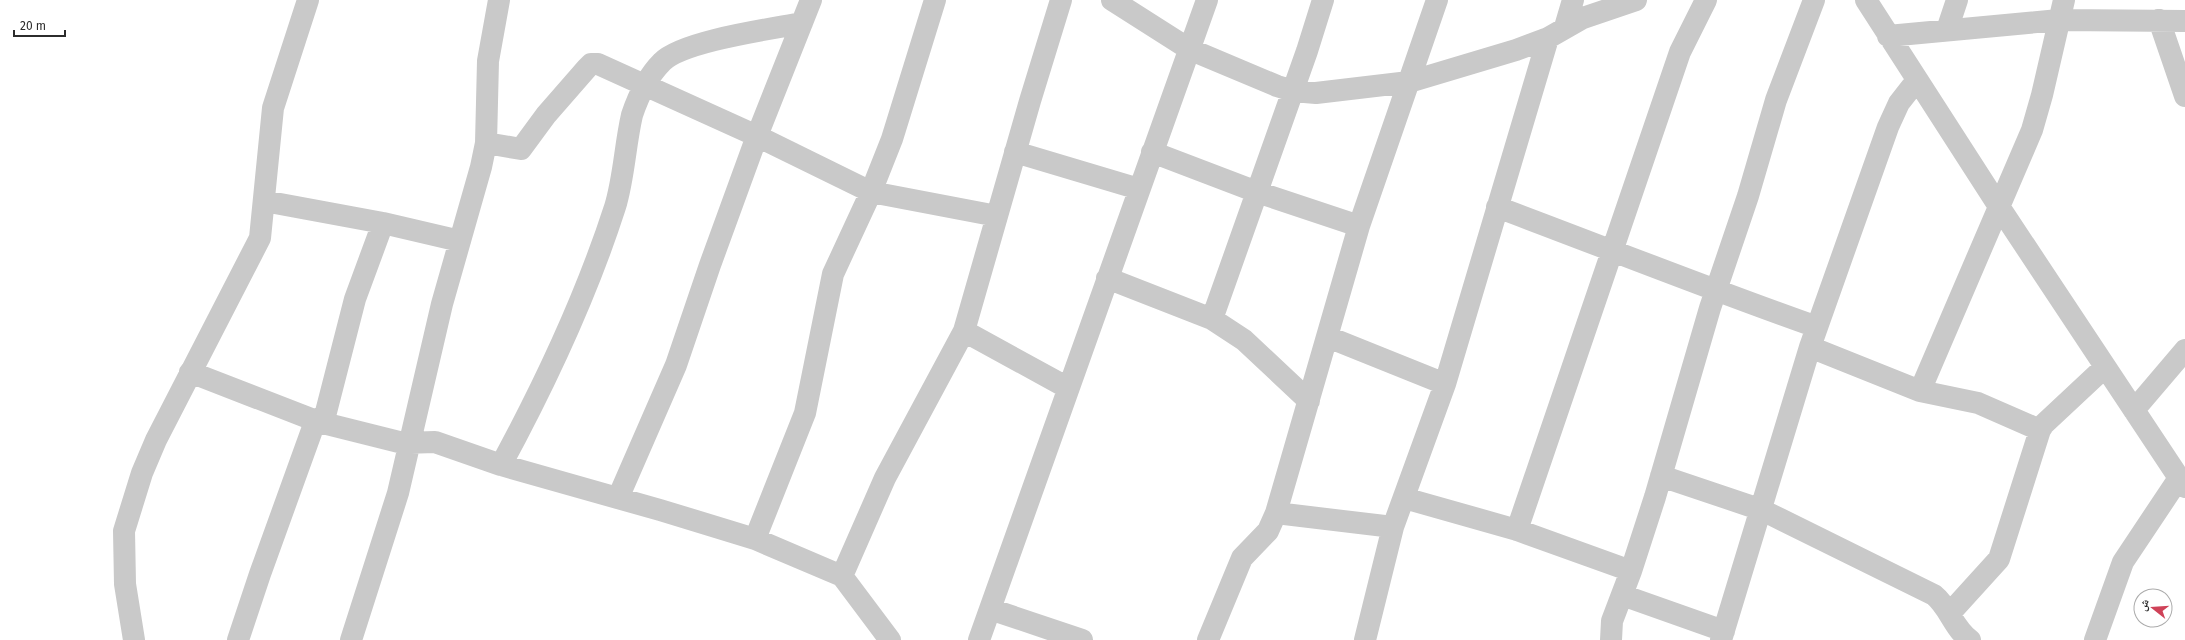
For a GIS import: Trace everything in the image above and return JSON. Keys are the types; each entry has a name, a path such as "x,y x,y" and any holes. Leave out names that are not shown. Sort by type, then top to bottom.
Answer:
{"street":[{"path":"134,640 125,584 124,531 142,473 156,440 260,238 273,108 308,0"},
{"path":"351,640 398,493 442,304 486,143 486,75 499,0"},
{"path":"618,498 676,365 710,265 757,136 811,0"},
{"path":"755,539 805,413 833,274 871,192 892,139 935,0"},
{"path":"842,576 885,478 964,331 1061,0"},
{"path":"1112,0 1189,50 1277,86 1293,91 1316,93 1409,82 1503,54 1614,6 1636,0"},
{"path":"979,640 1207,0"},
{"path":"1212,319 1293,91 1323,0"},
{"path":"1365,640 1393,528 1444,384 1497,207 1556,32 1573,0"},
{"path":"1517,530 1680,52 1706,0"},
{"path":"1611,640 1612,621 1631,571 1661,476 1715,291 1748,196 1776,100 1814,0"},
{"path":"1866,0 1998,205 2182,482 2130,549 2123,562 2095,640"},
{"path":"1947,30 1957,0"},
{"path":"1208,640 1242,558 1268,531 1276,513 1359,226 1409,82 1434,1"},
{"path":"1888,36 1947,30 2061,10 2159,20 2185,21"},
{"path":"1920,391 2038,112 2061,10"},
{"path":"2159,20 2185,96"},
{"path":"501,465 553,366 571,322 615,206 632,115 646,84 662,62 669,56 690,47 802,23"},
{"path":"486,143 521,150 546,115 591,64 598,64 646,84 757,136 871,192 997,216"},
{"path":"1622,595 1723,636 1814,337 1888,127 1899,103 1917,80"},
{"path":"1016,152 1139,189"},
{"path":"1152,152 1257,192 1359,226"},
{"path":"264,201 382,223 460,241"},
{"path":"1497,207 1613,250 1715,291 1814,337 1920,391 1972,401 2040,430"},
{"path":"238,640 264,562 312,430 326,412 358,290 382,223"},
{"path":"1107,278 1212,319 1244,340 1309,401"},
{"path":"964,331 1068,388"},
{"path":"1328,337 1444,384"},
{"path":"2134,410 2185,350"},
{"path":"1950,613 2000,559 2040,430 2044,424 2105,367"},
{"path":"190,372 318,422 403,443 435,442 501,465 755,539 842,576 890,640"},
{"path":"1661,476 1762,510 1934,595 1950,613 1963,634 1970,640"},
{"path":"1404,498 1517,530 1631,571"},
{"path":"1276,513 1393,528"},
{"path":"990,609 1082,640"}]}
